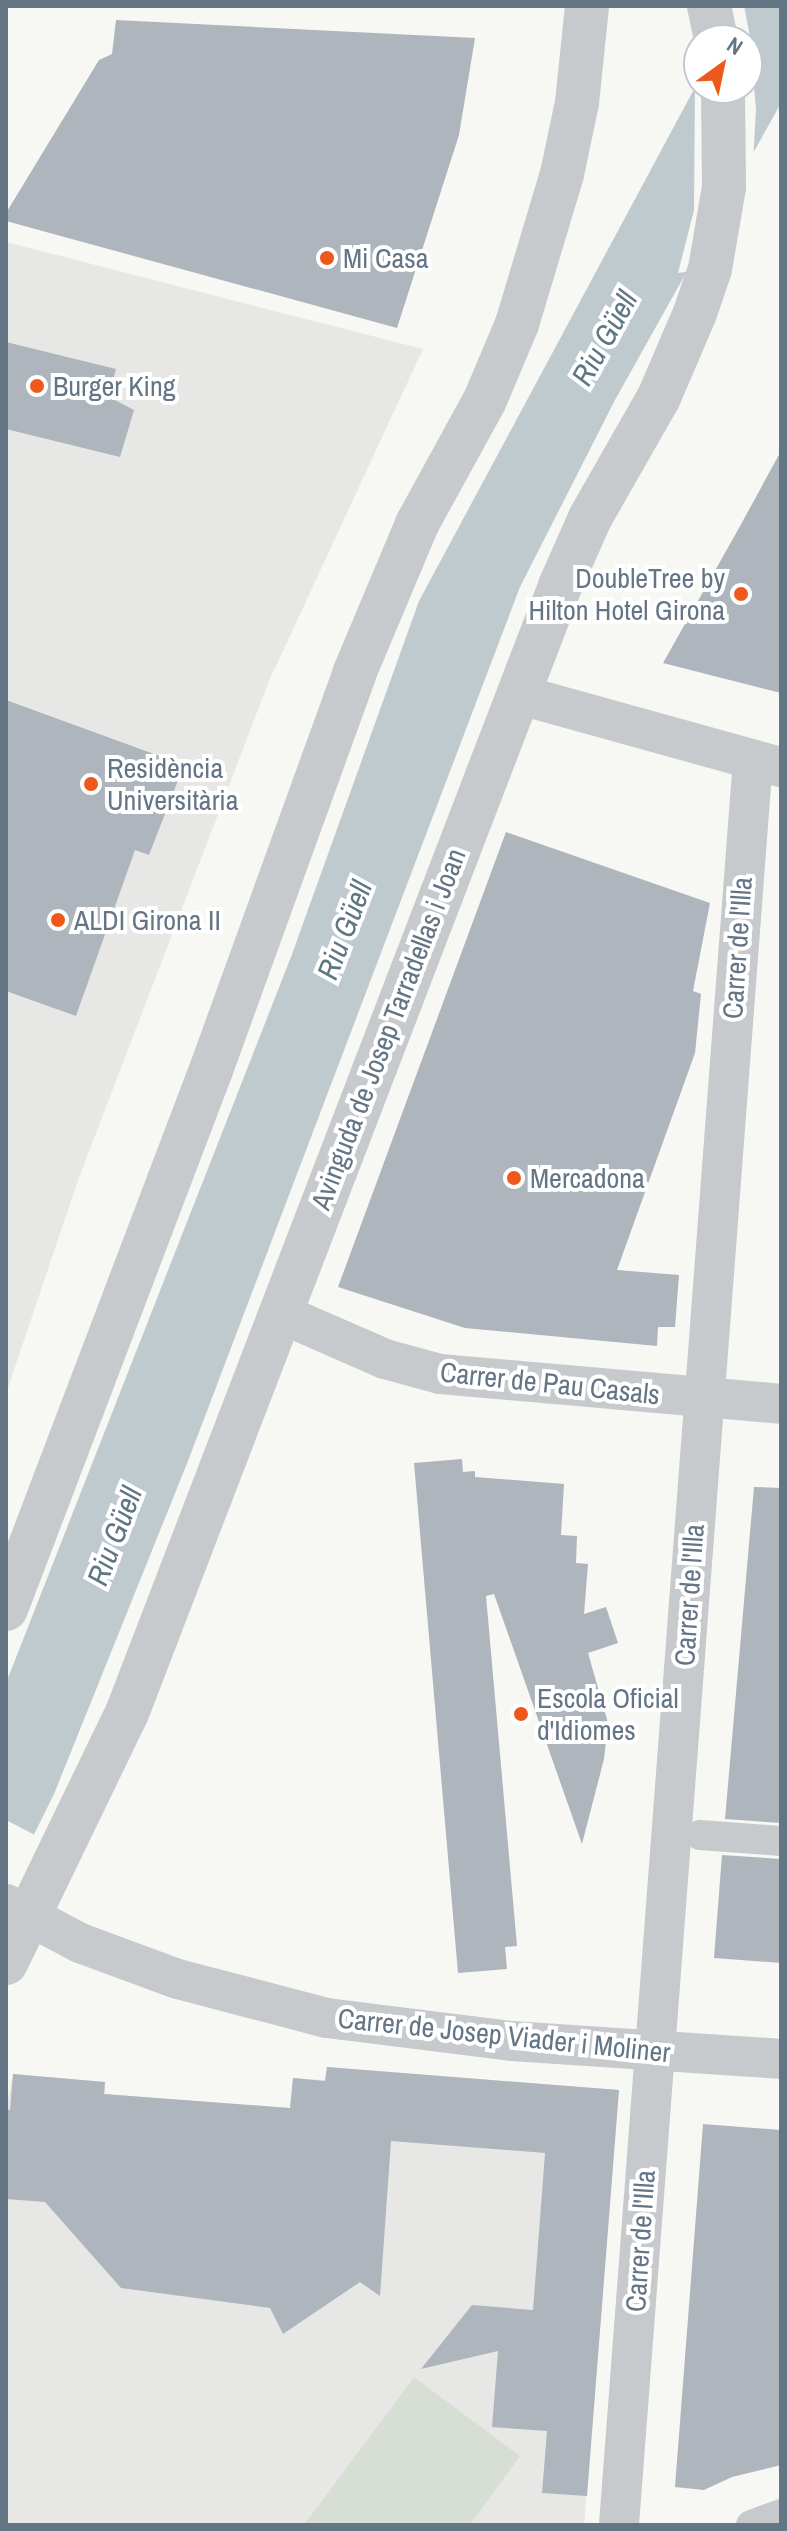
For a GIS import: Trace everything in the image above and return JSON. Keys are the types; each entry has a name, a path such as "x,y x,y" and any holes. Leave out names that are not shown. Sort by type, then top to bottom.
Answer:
{"street":[{"path":"6,1609 211,1070 354,674 417,524 485,400 517,324 562,174 577,103 587,6"},
{"name":"Avinguda de Josep Tarradellas i Joan","path":"6,1963 14,1908 127,1713 517,694 590,518 679,356 710,269 726,156 724,104"},
{"path":"517,694 767,763"},
{"name":"Carrer de l'Illa","path":"619,2525 702,1398 767,763"},
{"name":"Carrer de Pau Casals","path":"282,1314 385,1359 440,1374 781,1404"},
{"path":"700,1835 781,1841"},
{"name":"Carrer de Josep Viader i Moliner","path":"14,1908 80,1943 178,1979 314,2015 410,2032 781,2059"},
{"path":"751,2525 781,2514"}],"shaded area":[{"path":"6,242 423,349 269,681 77,1183 6,1394"},
{"path":"327,2067 619,2090 584,2525 6,2525 6,2109 13,2074 105,2082 105,2094 290,2108 293,2078 325,2080"},
{"path":"414,2377 520,2456 470,2525 304,2525"}],"water":[{"name":"Riu Güell","path":"740,6 781,6 781,103 615,400 520,587 188,1461 54,1794 6,1891 6,1683 291,957 419,601 686,104 763,104 763,24 744,24"}],"pier":[{"path":"735,6 744,6 748,24 725,24"},
{"path":"695,104 756,104 753,163 692,271 678,273 694,210"},
{"path":"6,1820 35,1835 6,1891"}],"building":[{"path":"116,20 475,38 459,135 397,328 6,221 6,213 99,60 112,54"},
{"path":"6,342 116,369 109,397 134,410 120,457 6,429"},
{"name":"DoubleTree by Hilton Hotel Girona","path":"781,451 781,693 663,663 739,528"},
{"path":"6,700 184,765 149,855 135,850 76,1016 6,991"},
{"name":"Mercadona","path":"506,832 710,903 693,991 701,994 695,1053 617,1270 679,1275 675,1327 658,1327 657,1346 465,1328 338,1287"},
{"name":"Escola Oficial d'Idiomes","path":"462,1459 463,1472 475,1471 475,1477 564,1484 561,1535 577,1536 576,1563 588,1564 584,1614 606,1607 618,1643 588,1653 608,1723 604,1759 582,1844 494,1594 486,1596 517,1946 505,1947 507,1969 458,1973 414,1463"},
{"path":"754,1487 781,1488 781,1823 725,1819"},
{"path":"722,1855 781,1859 781,1963 714,1958"},
{"path":"327,2067 619,2090 587,2496 542,2493 547,2431 492,2427 498,2351 421,2369 472,2305 533,2310 545,2153 391,2141 380,2296 360,2282 283,2334 270,2308 121,2288 45,2202 6,2199 6,2109 10,2110 13,2074 105,2082 104,2094 290,2108 293,2078 325,2081"},
{"path":"703,2124 781,2130 781,2465 732,2477 704,2490 675,2487"}],"place":[{"name":"Mi Casa","path":"327,258"},
{"name":"Burger King","path":"37,386"},
{"name":"DoubleTree by Hilton Hotel Girona","path":"741,594"},
{"name":"Residència Universitària","path":"91,784"},
{"name":"ALDI Girona II","path":"58,920"},
{"name":"Mercadona","path":"514,1178"},
{"name":"Escola Oficial d'Idiomes","path":"521,1714"}]}
